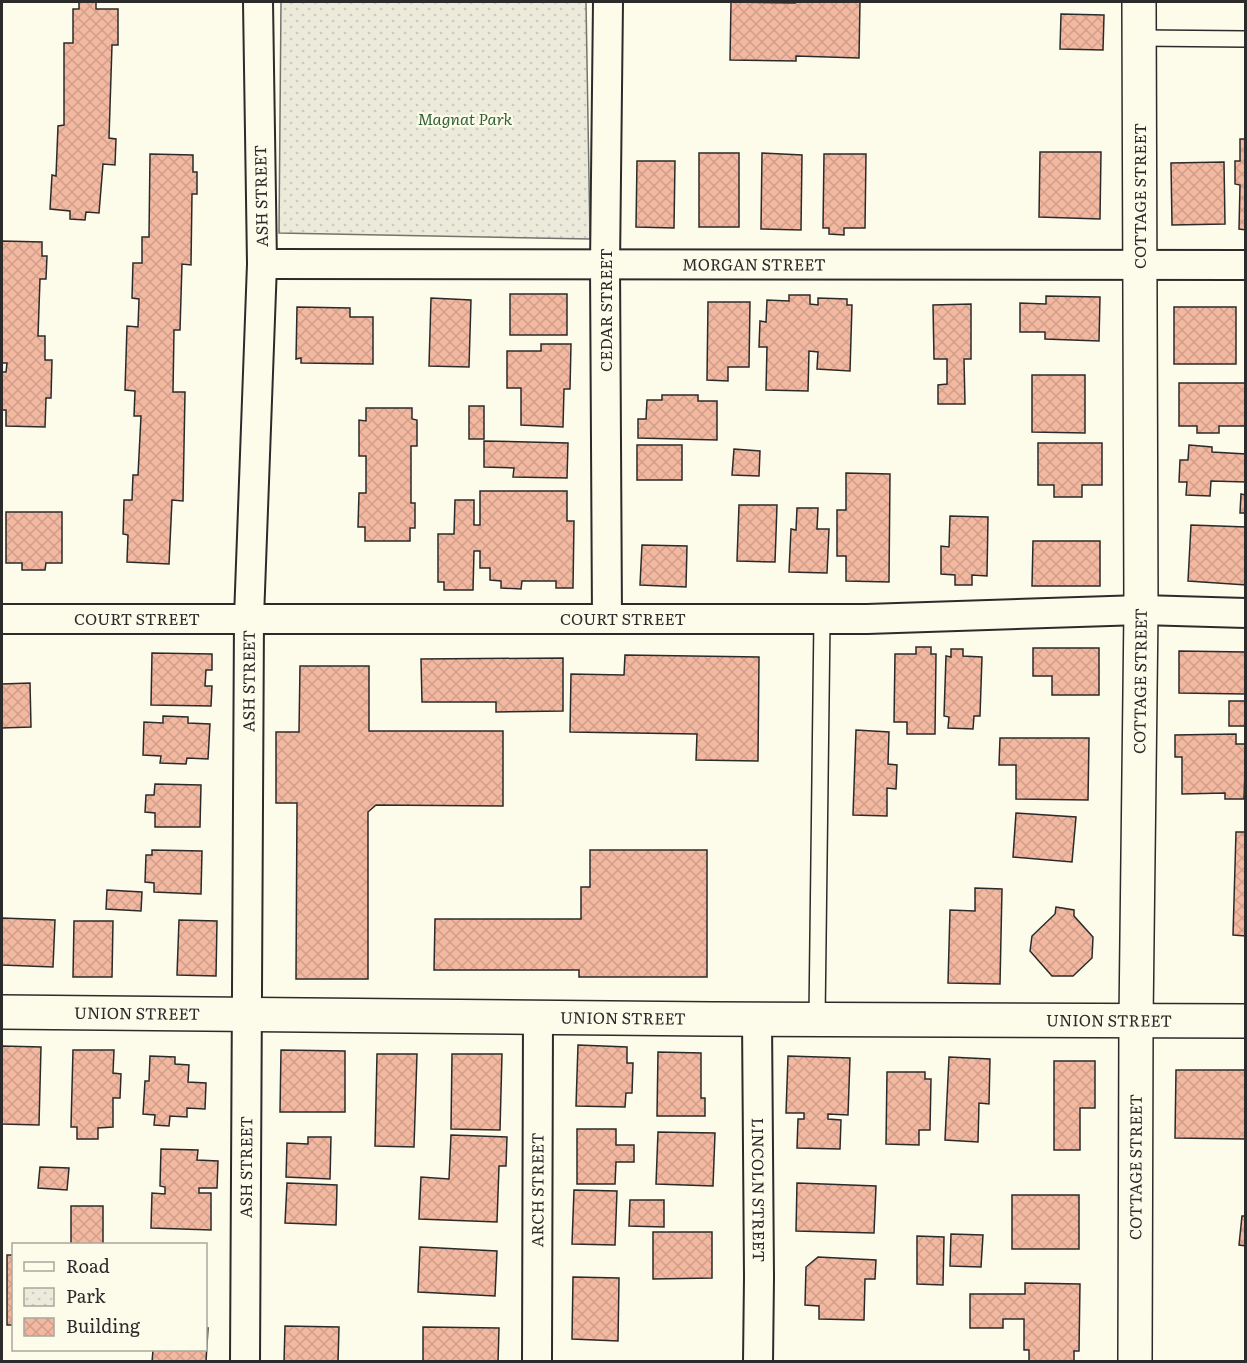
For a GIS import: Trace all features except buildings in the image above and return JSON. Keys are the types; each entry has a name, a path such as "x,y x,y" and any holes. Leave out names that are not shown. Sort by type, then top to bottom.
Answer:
{"main road":[{"name":"COTTAGE STREET","path":"1135,1362 1141,610 1139,2"},
{"name":"UNION STREET","path":"2,1012 1245,1021"}],"street":[{"name":"ASH STREET","path":"245,1362 249,618 262,264 258,2"},
{"name":"CEDAR STREET","path":"607,619 605,265 608,2"},
{"name":"MORGAN STREET","path":"262,264 1245,265"},
{"name":"COURT STREET","path":"2,619 822,619 1141,610 1245,613"},
{"name":"ARCH STREET","path":"537,1362 538,1017"},
{"name":"LINCOLN STREET","path":"758,1019 758,1362"}],"lane":[{"path":"1140,38 1245,39"},
{"path":"817,1019 822,619"}],"green space":[{"name":"Magnat Park","path":"281,2 586,2 590,239 279,233"}]}
